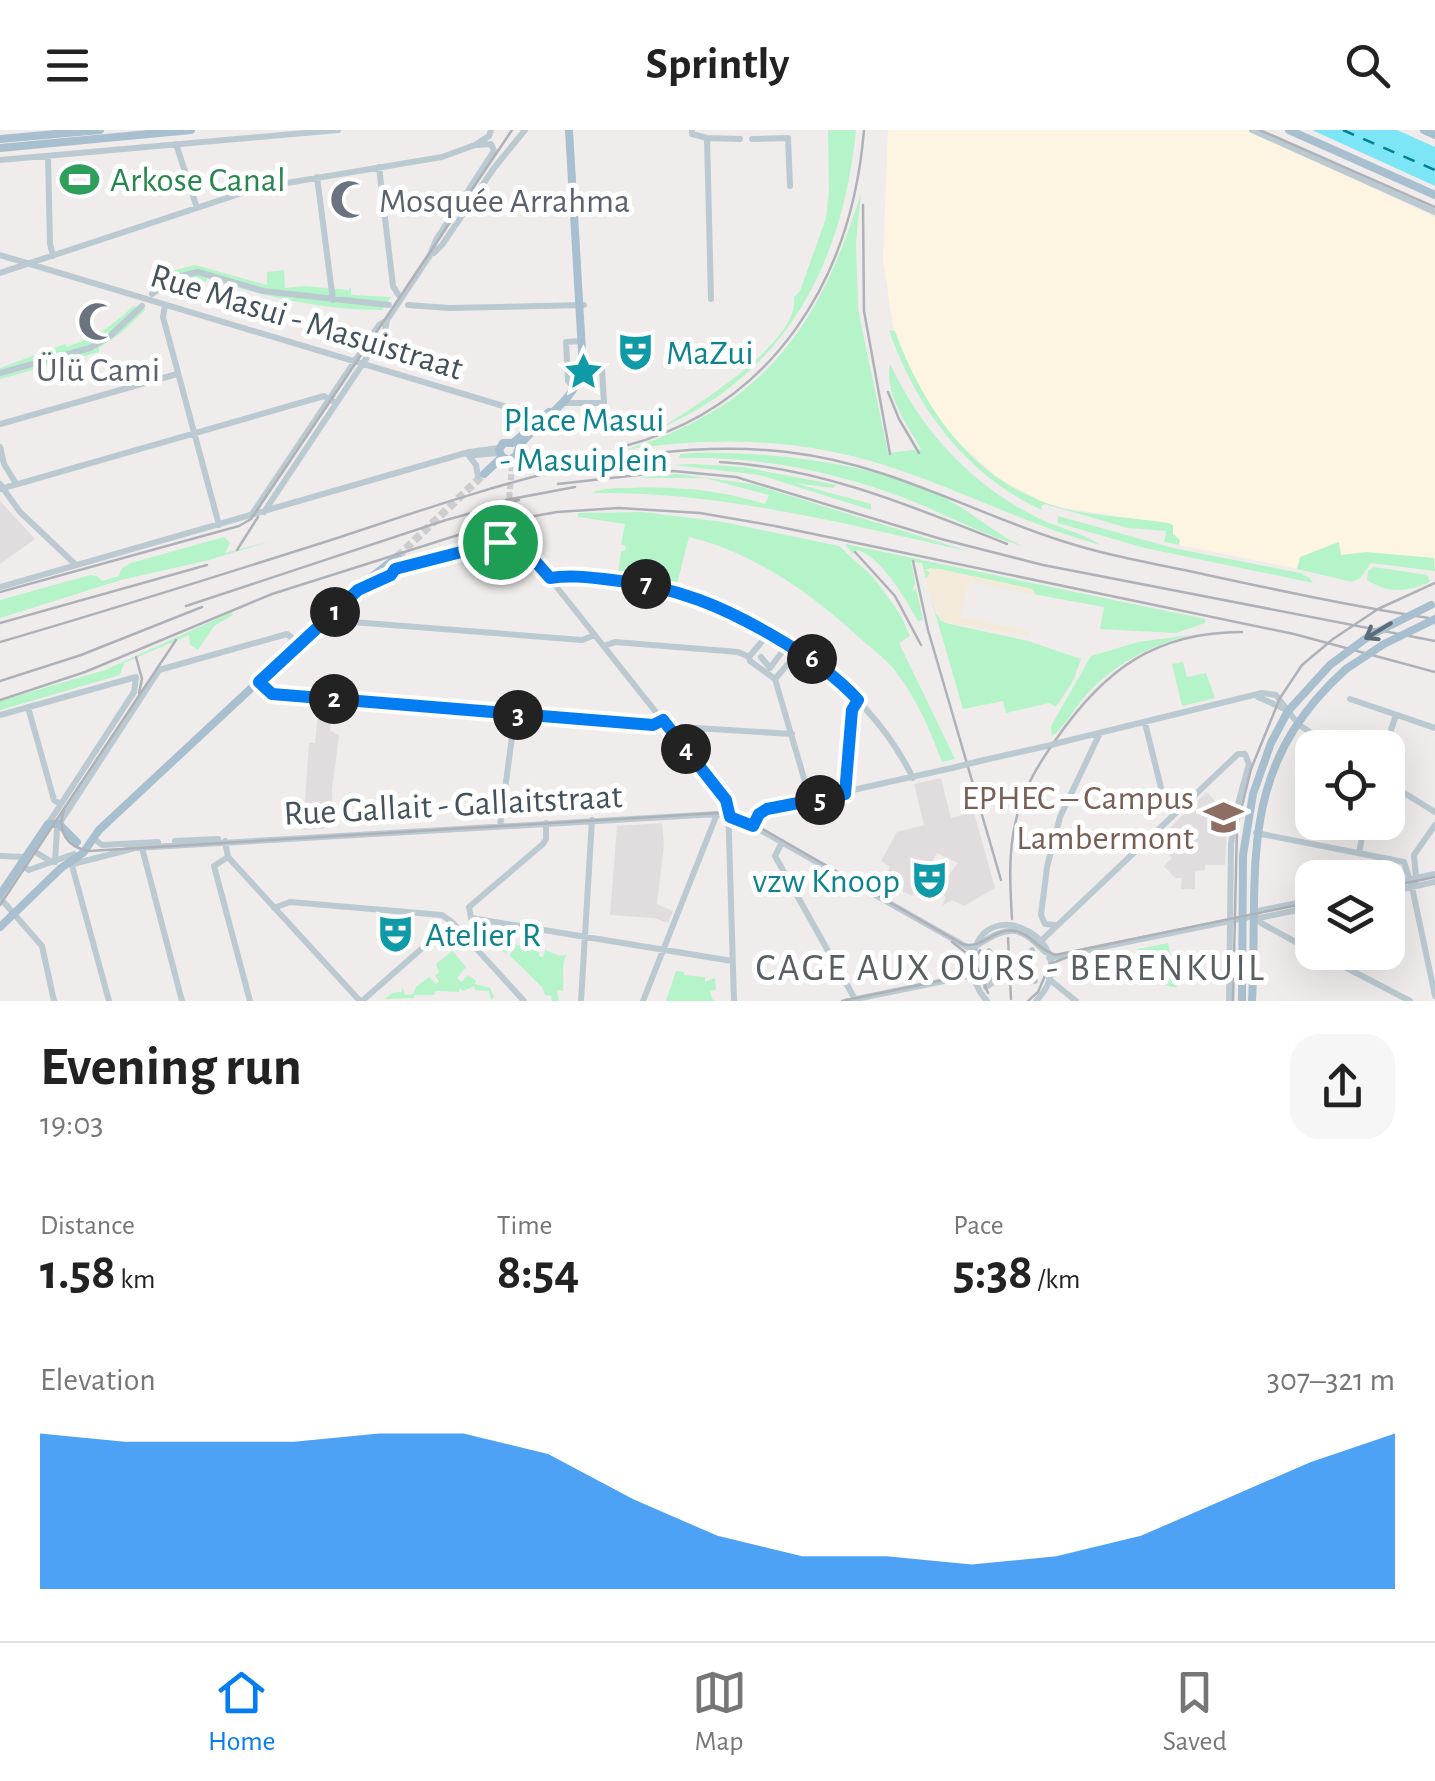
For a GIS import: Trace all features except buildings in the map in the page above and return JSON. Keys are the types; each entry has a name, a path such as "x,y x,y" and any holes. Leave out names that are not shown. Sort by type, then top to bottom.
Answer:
{"main road":[{"path":"0,139 100,130"},
{"path":"0,148 191,130"},
{"path":"500,453 512,462 515,445 565,403 582,368 571,130"},
{"path":"1290,130 1435,195"},
{"path":"1424,130 1435,135"},
{"path":"537,426 574,388"},
{"path":"481,475 505,442 515,445"},
{"path":"0,927 14,909 86,849 91,838 358,590 392,565"},
{"path":"1242,1001 1253,922 1243,855 1248,820 1272,743 1288,711 1330,665 1370,636 1434,604"},
{"path":"1252,1001 1256,833 1268,782 1281,752 1323,692 1346,670 1384,644 1435,619"},
{"path":"0,896 48,825 77,842 80,850 73,858"},
{"path":"77,842 91,838"}],"street":[{"path":"0,160 338,130"},
{"path":"0,257 0,271 29,264 257,188 442,157 486,140 491,130"},
{"path":"430,255 442,246 494,168 525,130"},
{"path":"692,130 692,134 706,138 740,139"},
{"path":"1252,130 1435,212"},
{"path":"706,138 710,300"},
{"path":"752,138 788,138 790,186"},
{"path":"252,516 386,330 388,320 405,302 436,240 494,151 486,140"},
{"path":"1312,157 1318,142"},
{"path":"176,144 197,208"},
{"path":"48,156 50,244 59,274"},
{"path":"379,168 393,286 405,302 449,308 582,306"},
{"path":"317,177 332,300"},
{"name":"Rue Masui - Masuistraat","path":"0,257 530,414 537,426"},
{"path":"152,294 168,281 198,272 302,298 389,306"},
{"path":"165,305 163,317 177,374 219,524"},
{"path":"0,373 90,348 142,306"},
{"path":"574,388 568,382 566,342 582,341"},
{"path":"565,403 604,404 602,368 582,368"},
{"path":"0,424 177,374"},
{"path":"76,565 20,512 1,486 324,396 333,401"},
{"path":"264,512 333,401"},
{"path":"0,447 4,464 15,482"},
{"path":"0,587 467,456 500,453"},
{"path":"467,456 481,475"},
{"path":"504,541 508,528 515,535 514,542"},
{"path":"392,565 411,566 504,541 514,542"},
{"path":"514,542 550,578 726,800 730,817 734,1001"},
{"path":"392,565 411,566"},
{"path":"550,578 625,581 673,590 720,606 798,651 858,700 891,741 913,778"},
{"path":"338,609 352,622 582,640 595,634"},
{"path":"749,657 769,633"},
{"path":"48,825 159,670 287,634 300,644"},
{"path":"604,646 614,642 738,652 749,657 775,679 810,799"},
{"path":"775,679 798,651"},
{"path":"762,659 770,668 774,660"},
{"path":"0,715 136,677 134,692 63,807 55,863"},
{"path":"259,682 272,694 653,725 663,720"},
{"path":"753,826 762,811 1262,693 1276,696 1307,730"},
{"path":"1350,699 1435,728"},
{"path":"845,794 852,710 858,700"},
{"path":"28,708 54,800 63,807"},
{"path":"500,826 515,714"},
{"path":"1391,730 1396,715"},
{"path":"1145,722 1165,804 1173,814"},
{"path":"672,732 680,727 792,734"},
{"path":"1055,925 1045,924 1041,914 1047,866 1065,806 1100,733"},
{"path":"1042,940 1238,754 1247,756 1250,762 1232,834 1229,1001"},
{"path":"1405,793 1435,812"},
{"path":"643,1001 718,814"},
{"name":"Rue Gallait - Gallaitstraat","path":"140,845 718,814 753,826 964,947 975,948"},
{"path":"582,1001 592,820"},
{"path":"546,823 542,844 468,909 470,916 732,962"},
{"path":"1412,881 1414,855 1435,826"},
{"path":"57,830 73,858 109,1001"},
{"path":"1256,833 1402,861 1412,881 1435,996"},
{"path":"91,838 102,845 140,845"},
{"path":"1360,853 1362,840"},
{"path":"225,841 228,857 361,1001 452,922"},
{"path":"782,842 775,856 853,1001 973,975"},
{"path":"26,868 140,845"},
{"path":"140,845 182,1001"},
{"path":"37,852 55,863"},
{"path":"0,856 26,857"},
{"path":"228,857 214,866 250,1001"},
{"path":"1405,884 1435,874"},
{"path":"1405,882 1435,882"},
{"path":"0,896 42,946 54,1001"},
{"path":"274,908 290,902 442,915 522,1000"},
{"path":"1253,922 1258,911 1295,903"},
{"path":"1253,922 1295,911"},
{"path":"1050,958 1230,921 1253,922 1295,943"},
{"path":"982,1000 973,975 975,948 990,930 1005,925 1021,926 1042,940 1050,958 1049,979 1038,1000"},
{"path":"975,948 1004,930 1021,932 1050,958"},
{"path":"972,963 991,936"},
{"path":"986,987 997,967 989,950"},
{"path":"1349,970 1410,1001"},
{"path":"1049,979 1076,1001"},
{"path":"1044,992 1062,990"}],"shaded area":[{"path":"888,130 1249,130 1435,217 1435,570 1361,559 1333,576 1164,542 1168,524 1044,503 997,477 954,438 931,409 912,376 893,326 883,259"},
{"path":"0,501 35,539 0,564"},
{"path":"319,704 333,705 330,730 339,736 332,789 333,828 303,830 309,743 315,743"},
{"path":"941,778 951,818 973,812 975,816 995,888 964,906 952,900 942,906 946,897 940,893 943,882 958,863 937,853 912,896 889,884 884,892 877,888 890,867 881,861 897,832 924,825 914,784"},
{"path":"1207,792 1217,803 1213,807 1219,808 1216,824 1212,822 1211,827 1227,830 1225,865 1205,865 1205,870 1195,871 1195,889 1181,889 1182,878 1175,878 1164,866 1172,858 1156,841"},
{"path":"662,823 664,845 657,904 673,911 668,923 654,918 610,915 617,826"}],"green space":[{"path":"828,130 856,130 838,225 801,308 775,344 743,377 705,405 661,428 742,372 781,334 792,315 794,297 800,291 826,218"},
{"path":"861,193 856,243 858,309 888,453 921,449 893,397 890,364 933,434 970,472 1013,504 1100,545 911,474 820,449 722,441 624,450 714,411 750,385 780,356 805,322 826,283"},
{"path":"195,265 267,285 267,272 284,270 285,288 351,287 351,295 391,297 382,310 338,308 272,296 207,278 206,282 200,281 205,284 203,292 174,286 163,295 148,290 164,273"},
{"path":"133,306 146,309 99,352 0,379 0,368 86,339 110,326"},
{"path":"889,330 895,331 938,416 979,463 1004,482 1062,508 1168,523 1173,525 1179,545 1164,542 1166,531 1128,528 1045,504 1042,510 990,478 967,458 929,412"},
{"path":"726,453 831,463 900,480 957,505 1022,546 907,499 824,473 737,460 679,458 680,454"},
{"path":"674,465 743,467 837,485 833,488 794,483 871,504 871,510 760,475"},
{"path":"677,474 752,484 971,552 735,503 592,493 615,488 682,488 765,504 769,495 705,478 638,478"},
{"path":"642,512 723,522 839,546 874,578 900,614 910,636 899,643 955,759 942,762 917,704 888,663 781,577 737,553 689,537 677,584 618,574 621,551 626,546 621,545 625,524 578,517 578,513"},
{"path":"1058,516 1173,548 1300,573 1313,583 1145,548 1058,523"},
{"path":"224,537 230,543 225,553 272,541 121,580 0,618 0,600 90,575 102,581 119,576 121,569 131,563"},
{"path":"1339,542 1341,555 1366,552 1434,558 1435,571 1371,563 1352,582 1297,569 1300,557"},
{"path":"845,544 1205,619 1205,623 1176,633 1100,629 1104,607 967,582 1035,594 1028,588 939,569 929,568 926,579 922,563 911,562 915,582 912,593 916,588 923,620 918,621 884,570 866,554 857,550 853,554"},
{"path":"1374,567 1427,575 1430,582 1406,589 1383,588 1367,580 1368,571"},
{"path":"927,585 936,614 945,623 1028,641 1081,659 1073,681 1056,707 1049,703 1006,713 1003,701 963,709"},
{"path":"232,612 214,626 198,650 190,645 189,635 124,663 120,675 0,710 0,701 105,670"},
{"path":"1191,635 1145,651 1118,667 1093,688 1052,736 1051,726 1091,656 1138,642"},
{"path":"1183,662 1187,677 1206,673 1215,698 1182,706 1172,664"},
{"path":"494,939 539,951 543,957 545,950 560,956 567,954 563,991 557,990 559,1001 545,995 542,987 509,955 514,950 509,947 506,954"},
{"path":"1168,943 1177,988 1144,981 1138,949"},
{"path":"450,948 466,967 457,978 461,982 468,975 475,984 490,988 494,997 491,1000 489,991 475,990 474,986 463,991 459,988 459,992 436,991 434,995 385,999 402,992 402,987 405,995 413,994 429,977 436,984 436,964 450,953"},
{"path":"676,971 705,977 705,982 715,978 716,990 710,991 716,1001 666,1001"}],"sand":[{"path":"925,569 1032,589 1036,595 969,581 960,617 1023,630 1030,632 1029,636 941,621 927,585 930,573"}],"water":[{"path":"1312,130 1397,130 1435,147 1435,186"}],"ferry route":[{"path":"1343,130 1435,170"}],"tunnel":[{"path":"507,525 512,465"},
{"path":"397,557 484,474"},
{"path":"402,556 403,552"}],"tram line":[{"path":"0,592 239,526 251,519 512,130"},
{"path":"1260,130 1435,207"},
{"path":"237,550 258,517"},
{"path":"1233,1001 1237,826 1251,769 1280,698 1302,665 1333,639 1378,609 1435,583"},
{"path":"0,905 176,640"},
{"path":"136,657 142,679 139,693"},
{"path":"64,809 65,837 74,846 89,851 718,813 754,824 962,944 976,944 1001,932 1015,931 1056,955 1295,906"},
{"path":"1405,883 1435,877"},
{"path":"952,942 973,958 988,993"},
{"path":"842,1001 958,977 969,970 980,950"},
{"path":"1028,1001 1038,992 1050,964 1073,955"}],"railway":[{"path":"625,446 678,427 724,400 763,367 796,328 823,284 843,236 864,130"},
{"path":"863,205 864,311 890,454"},
{"path":"888,392 919,453"},
{"path":"0,642 499,486 613,459 729,449 787,452 859,466 1093,550 1435,619"},
{"path":"720,462 795,472 867,491 1007,544"},
{"path":"558,484 673,471 736,477 941,539 1043,565 1435,641"},
{"path":"506,500 575,487"},
{"path":"186,606 446,520 519,500"},
{"path":"0,700 85,672 272,594 496,523 557,512 619,508 700,513 775,526 1294,634 1435,672"},
{"path":"855,552 895,596 921,645"},
{"path":"913,561 928,630 1001,880"},
{"path":"0,623 207,565"},
{"path":"0,681 81,655 202,607"},
{"path":"1012,919 1011,857 1019,809 1038,767 1075,714 1114,674 1158,647 1211,634 1242,632"},
{"path":"1008,938 1011,999"}],"place":[{"name":"Arkose Canal","path":"80,179"},
{"name":"Mosquée Arrahma","path":"349,200"},
{"name":"Ülü Cami","path":"98,322"},
{"name":"MaZui","path":"636,352"},
{"name":"Place Masui - Masuiplein","path":"584,372"},
{"name":"EPHEC – Campus Lambermont","path":"1224,817"},
{"name":"vzw Knoop","path":"930,880"},
{"name":"Atelier R","path":"395,934"}],"district":[{"name":"CAGE AUX OURS - BERENKUIL","path":"1011,967"}],"route":[{"path":"500,542 520,544 550,578 648,584 699,598 743,617 807,656 858,700 852,710 845,794 767,809 753,826 730,817 726,800 663,720 653,725 272,694 259,682 358,590 393,574 395,569 500,542"}]}
